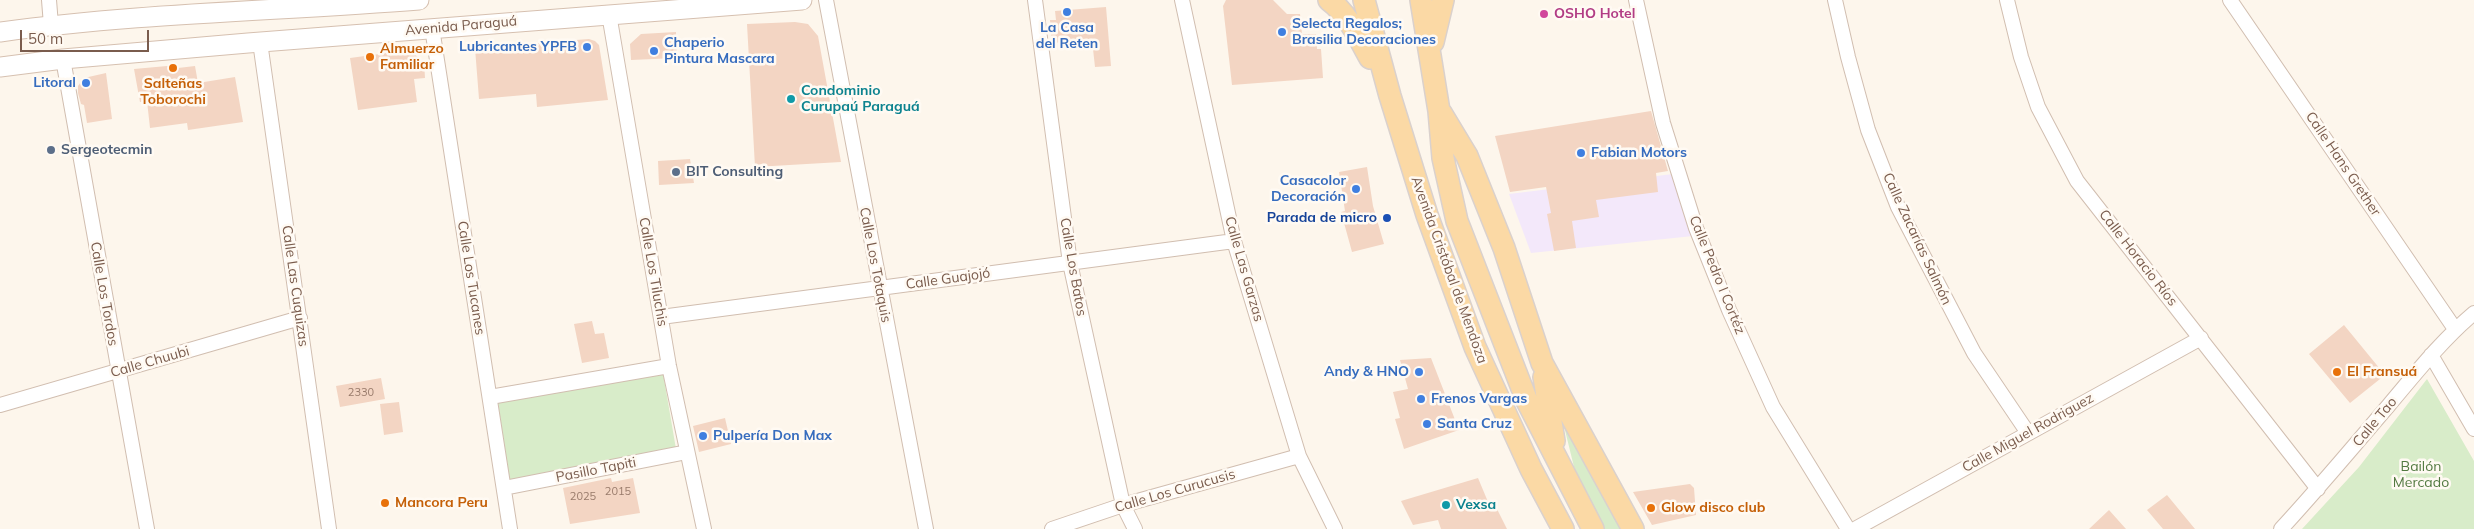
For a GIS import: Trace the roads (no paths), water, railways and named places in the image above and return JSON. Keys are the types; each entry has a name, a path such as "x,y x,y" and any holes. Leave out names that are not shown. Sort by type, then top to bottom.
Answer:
{"main road":[{"path":"0,32 51,25 419,0"},
{"name":"Avenida Paraguá","path":"0,67 63,59 260,42 802,0"},
{"path":"1329,0 1336,6 1358,35 1390,96"},
{"name":"Avenida Cristóbal de Mendoza","path":"1364,0 1390,96 1427,215 1475,347 1531,469 1563,529"},
{"name":"Avenida Cristóbal de Mendoza","path":"1421,0 1431,50 1443,158 1457,221 1527,401 1593,529"},
{"path":"1431,50 1443,0"},
{"name":"Avenida Cristóbal de Mendoza","path":"1439,110 1467,156 1504,248 1542,363 1633,529"},
{"path":"1542,363 1557,461"}],"street":[{"path":"49,0 51,25"},
{"name":"Calle Los Totaquis","path":"826,0 926,529"},
{"name":"Calle Los Batos","path":"1035,0 1070,263 1123,505 1135,529"},
{"name":"Calle Las Garzas","path":"1182,0 1234,241 1299,456 1335,529"},
{"name":"Calle Pedro I Cortéz","path":"1636,0 1663,123 1696,228 1729,310 1773,407 1848,529"},
{"name":"Calle Zacarías Salmón","path":"1835,0 1868,130 1898,207 1974,353 2028,433"},
{"name":"Calle Horacio Ríos","path":"2007,0 2021,57 2038,107 2077,181 2318,489"},
{"name":"Calle Hans Grether","path":"2230,0 2456,328"},
{"name":"Calle Los Tiluchis","path":"609,14 669,366 704,529"},
{"name":"Calle Los Tucanes","path":"432,28 510,529"},
{"name":"Calle Las Cuquizas","path":"260,42 329,529"},
{"name":"Calle Los Tordos","path":"63,59 117,372 147,529"},
{"name":"Calle Guajojó","path":"661,317 1234,241"},
{"name":"Calle Tao","path":"2281,529 2318,489 2431,355 2456,328 2474,313"},
{"name":"Calle Chuubi","path":"0,405 300,318"},
{"name":"Calle Miguel Rodriguez","path":"1855,529 2201,338"},
{"path":"2431,355 2474,429"},
{"path":"490,397 669,366"},
{"name":"Pasillo Tapiti","path":"504,488 687,452"},
{"name":"Calle Los Curucusis","path":"1052,529 1123,505 1299,456"}],"place":[{"name":"La Casa del Reten","path":"1067,12"},
{"name":"OSHO Hotel","path":"1544,14"},
{"name":"Selecta Regalos; Brasilia Decoraciones","path":"1282,32"},
{"name":"Lubricantes YPFB","path":"587,47"},
{"name":"Chaperio Pintura Mascara","path":"654,51"},
{"name":"Almuerzo Familiar","path":"370,57"},
{"name":"Salteñas Toborochi","path":"173,68"},
{"name":"Litoral","path":"86,83"},
{"name":"Condominio Curupaú Paraguá","path":"791,99"},
{"name":"Sergeotecmin","path":"51,150"},
{"name":"Fabian Motors","path":"1581,153"},
{"name":"BIT Consulting","path":"676,172"},
{"name":"Casacolor Decoración","path":"1356,189"},
{"name":"Parada de micro","path":"1387,218"},
{"name":"Andy & HNO","path":"1419,372"},
{"name":"El Fransuá","path":"2337,372"},
{"name":"Frenos Vargas","path":"1421,399"},
{"name":"Santa Cruz","path":"1427,424"},
{"name":"Pulpería Don Max","path":"703,436"},
{"name":"Mancora Peru","path":"385,503"},
{"name":"Vexsa","path":"1446,505"},
{"name":"Glow disco club","path":"1651,508"}],"park label":[{"name":"Bailón Mercado","path":"2421,476"}]}
